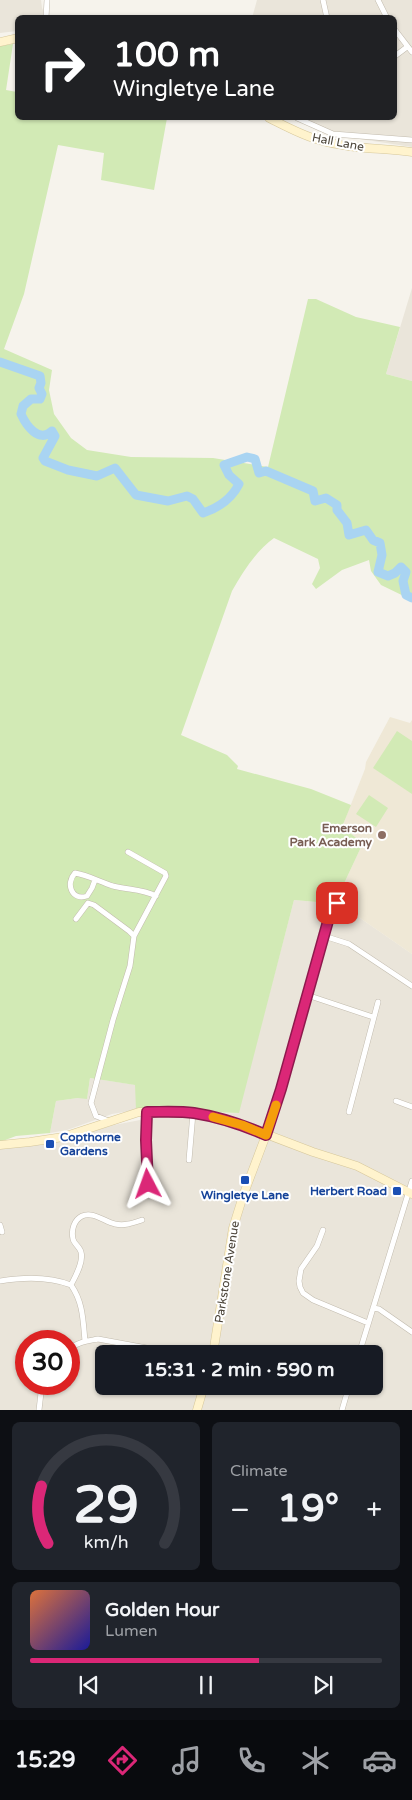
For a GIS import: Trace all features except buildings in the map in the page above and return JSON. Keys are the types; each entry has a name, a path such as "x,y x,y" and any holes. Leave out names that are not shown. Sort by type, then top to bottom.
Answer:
{"street":[{"path":"46,15 47,0"},
{"path":"322,0 326,15"},
{"path":"378,0 386,15"},
{"path":"397,33 412,52"},
{"path":"0,42 15,39"},
{"path":"397,54 407,47"},
{"name":"Hall Lane","path":"273,120 293,131 319,140 412,152"},
{"name":"Hall Lane","path":"302,120 333,134 412,140"},
{"path":"90,1128 96,1116 92,1103 113,1020 130,966 134,936 166,876 165,873 128,852"},
{"path":"95,880 92,888 84,898 71,892 70,878 75,874 83,874 95,880 144,891 156,896"},
{"path":"266,1135 332,906 345,899 354,898"},
{"path":"76,919 88,903 94,905 134,936"},
{"path":"324,936 349,944 412,986"},
{"path":"307,995 373,1017"},
{"path":"349,1112 378,1002"},
{"path":"396,1101 412,1107"},
{"path":"0,1145 63,1137 139,1112 193,1113 242,1125 357,1166 410,1193"},
{"path":"147,1112 148,1184"},
{"path":"189,1160 193,1113"},
{"path":"96,1116 110,1122"},
{"name":"Parkstone Avenue","path":"214,1345 233,1228 266,1135"},
{"path":"362,1345 410,1193 412,1180"},
{"path":"71,1285 81,1259 81,1252 73,1240 72,1228 76,1220 84,1215 92,1215 108,1223 118,1225 131,1224 142,1220"},
{"path":"0,1225 2,1232"},
{"path":"323,1230 317,1246 301,1269 300,1288 303,1293 313,1300 368,1323"},
{"path":"0,1281 29,1278 48,1279 59,1280 71,1285 78,1295 81,1306 85,1341"},
{"path":"373,1308 412,1332"},
{"path":"80,1343 98,1339 130,1345"},
{"path":"39,1410 41,1395"},
{"path":"197,1410 201,1395"},
{"path":"342,1410 346,1395"}],"shaded area":[{"path":"0,0 41,0 45,15 15,15 15,31 0,33"},
{"path":"257,0 412,0 412,147 327,134 299,120 397,120 397,15 253,15"},
{"path":"412,288 412,381 386,374"},
{"name":"Emerson Park Academy","path":"390,717 410,723 412,720 412,954 344,907 340,892 363,843 342,827 366,762"},
{"path":"340,892 344,907 412,954 412,1410 0,1410 0,1145 48,1144 114,1125 161,1116 238,1113 294,900 328,903"},
{"path":"90,1078 136,1085 136,1110 112,1114 67,1130 50,1133 56,1101 87,1098"}],"green space":[{"path":"13,44 6,90 15,92 15,120 167,120 154,190 101,180 104,153 58,145 24,294 4,349 52,370 49,390 54,414 71,438 87,450 131,457 213,458 268,467 308,299 316,299 356,317 400,327 386,374 412,381 412,600 381,585 371,571 369,560 342,570 316,589 312,584 320,568 318,559 274,538 256,555 232,591 181,735 227,755 238,766 237,769 311,789 351,805 342,827 363,843 340,892 328,903 294,900 239,1113 136,1110 135,1085 90,1078 87,1099 78,1098 56,1101 50,1133 16,1136 0,1142 0,46"},
{"path":"397,731 412,741 412,794 373,768"},
{"path":"369,795 388,808 376,827 356,814"}],"waterway":[{"path":"0,362 40,376 41,383 39,388 42,394 40,399 31,399 23,406 21,414 34,432 42,435 52,431 55,436 43,458 45,461 68,470 97,476 115,468 136,495 168,501 187,496 193,499 203,513 224,502 233,494 239,484 229,475 224,465 247,457 255,459 259,473 266,471 313,491 315,501 326,498 337,505 337,510 347,523 349,535 366,530 373,540 380,543 382,555 378,572 388,576 395,573 401,567 406,572 403,581 406,595 412,598"}],"slow traffic":[{"path":"213,1117 242,1125 266,1135 276,1105"}],"place":[{"name":"Emerson Park Academy","path":"382,835"},
{"name":"Copthorne Gardens","path":"50,1144"},
{"name":"Wingletye Lane","path":"245,1180"},
{"name":"Herbert Road","path":"397,1191"}],"route":[{"path":"148,1184 146,1159 147,1112 193,1113 212,1116 266,1135 281,1089 332,906 337,903"}]}
